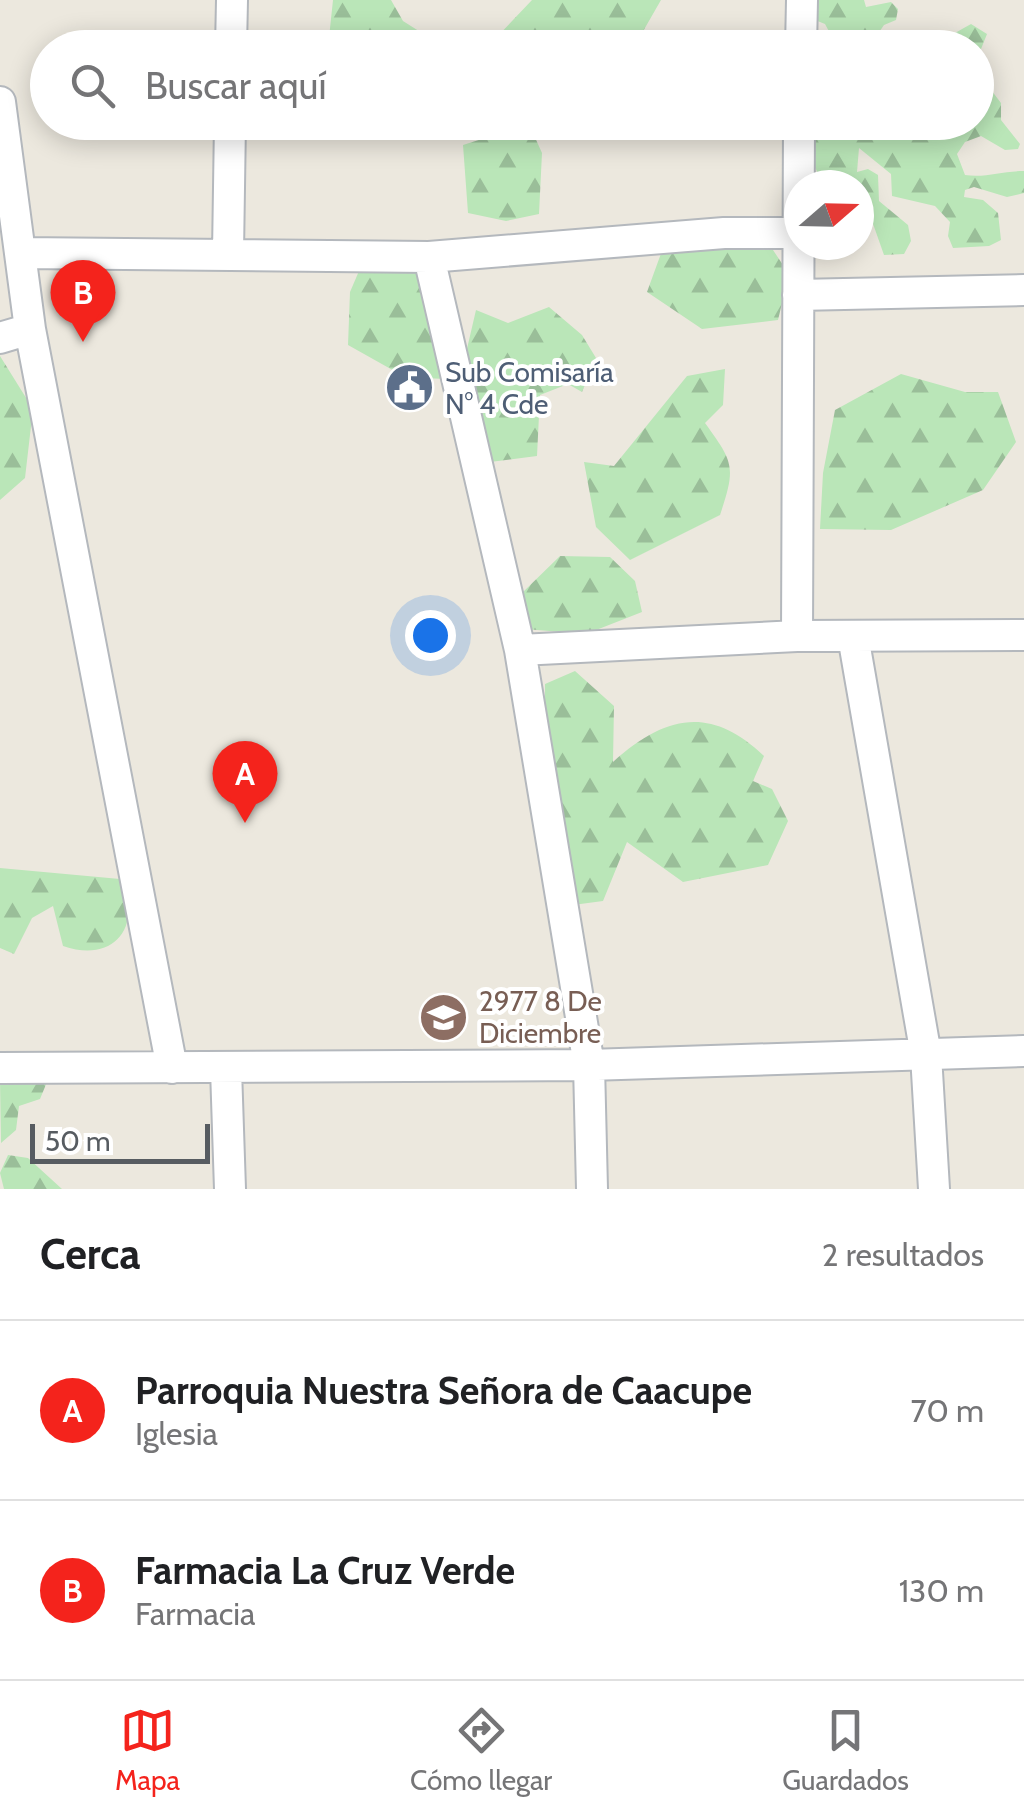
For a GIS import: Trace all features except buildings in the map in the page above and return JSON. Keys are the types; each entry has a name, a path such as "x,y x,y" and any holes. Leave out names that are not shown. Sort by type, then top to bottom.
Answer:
{"street":[{"path":"231,30 232,0"},
{"path":"801,30 802,0"},
{"path":"0,102 30,329 172,1068"},
{"path":"228,254 230,140"},
{"path":"798,170 799,140"},
{"path":"21,253 429,257 724,233 784,233"},
{"path":"429,257 520,650 589,1065 592,1189"},
{"path":"797,260 798,636"},
{"path":"798,295 1024,290"},
{"path":"0,338 30,329"},
{"path":"520,650 798,636 1024,635"},
{"path":"853,636 926,1055 934,1189"},
{"path":"0,1068 589,1065 1024,1050"},
{"path":"226,1068 230,1189"}],"green space":[{"path":"333,0 391,0 403,21 417,30 330,30"},
{"path":"532,0 661,0 644,30 504,30"},
{"path":"808,0 864,0 866,7 891,2 898,9 896,20 881,30 828,30 815,20"},
{"path":"994,94 1001,103 1001,120 1020,144 1018,149 1005,150 988,140 994,140"},
{"path":"479,140 536,140 542,153 539,214 506,221 468,213 463,145"},
{"path":"815,140 970,140 957,154 965,175 1024,171 1024,193 1007,197 974,187 965,190 964,197 983,200 998,213 1001,240 989,246 953,248 948,236 950,222 935,206 892,196 891,174 859,148 857,170 816,170"},
{"path":"874,173 878,175 879,201 908,225 911,241 904,254 884,255 874,227"},
{"path":"771,247 789,274 778,320 702,329 647,292 663,248"},
{"path":"399,253 424,276 445,379 405,377 348,345 350,292 365,257"},
{"path":"549,307 582,335 596,358 582,392 568,384 540,395 537,456 490,462 466,353 476,310 508,323"},
{"path":"0,356 33,409 25,478 0,500"},
{"path":"725,369 723,405 705,423 729,466 720,515 630,560 596,527 584,462 614,466 687,376"},
{"path":"901,374 965,392 998,392 1016,442 983,490 891,530 820,529 823,473 835,410"},
{"path":"560,556 610,557 635,581 642,612 586,634 525,629 522,593"},
{"path":"575,671 614,706 613,762 651,734 688,722 725,729 764,756 753,781 772,789 788,821 768,865 683,882 627,842 603,901 573,905 545,755 545,684"},
{"path":"0,868 120,879 127,896 126,926 120,937 97,950 63,946 53,906 32,918 14,954 0,948"},
{"path":"0,1080 47,1082 40,1099 19,1106 16,1130 1,1143"},
{"path":"8,1155 28,1158 62,1189 4,1189 0,1173"}],"place":[{"name":"Farmacia La Cruz Verde","path":"83,342"},
{"name":"Sub Comisaría N° 4 Cde","path":"410,388"},
{"name":"Parroquia Nuestra Señora de Caacupe","path":"245,823"},
{"name":"2977 8 De Diciembre","path":"444,1017"}]}
